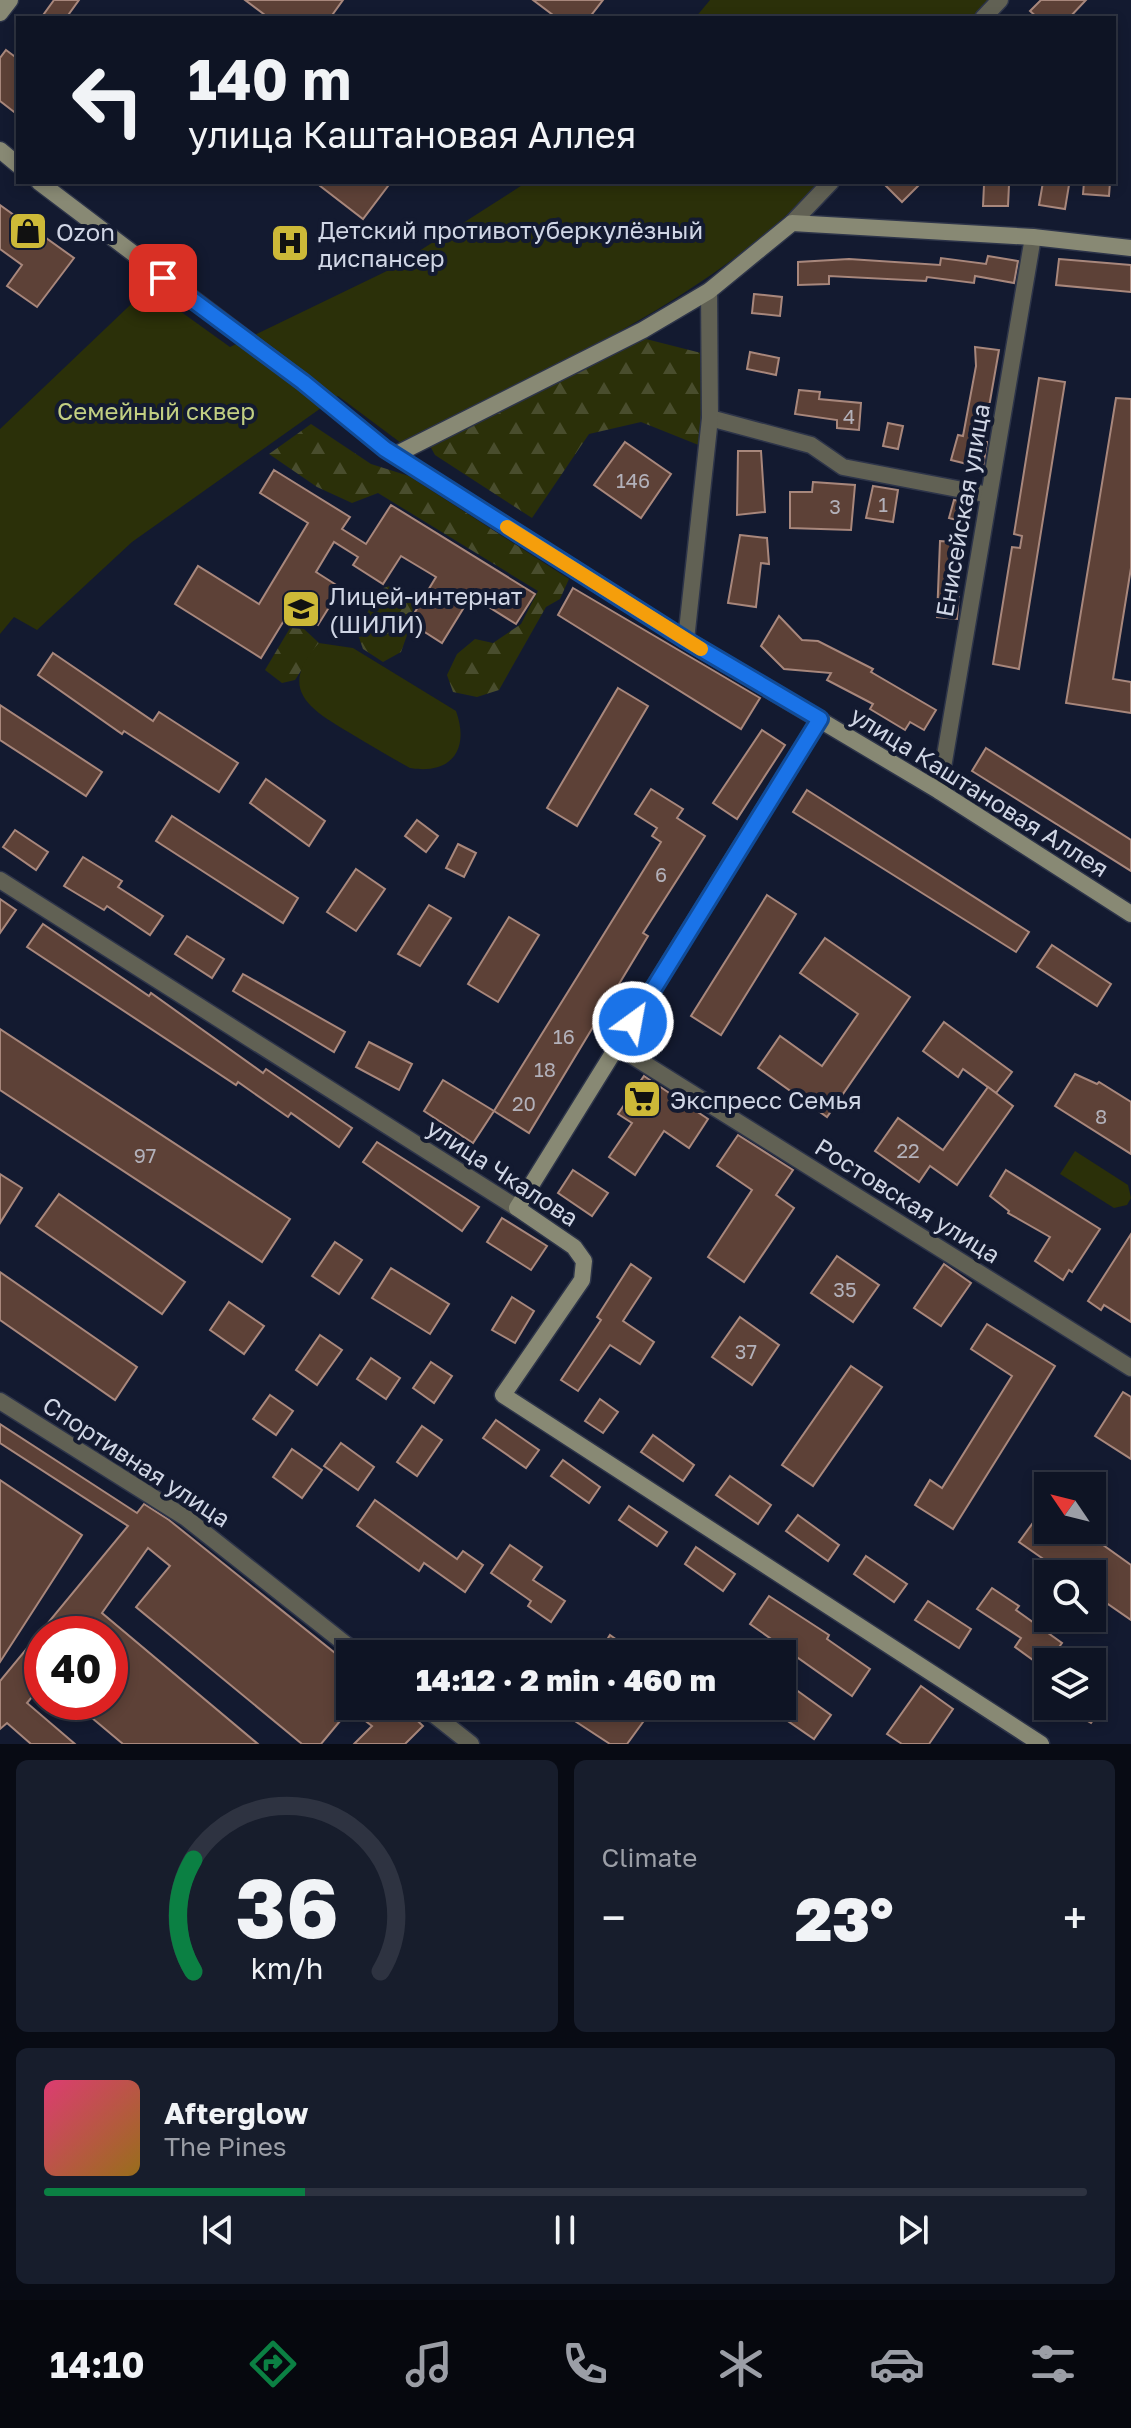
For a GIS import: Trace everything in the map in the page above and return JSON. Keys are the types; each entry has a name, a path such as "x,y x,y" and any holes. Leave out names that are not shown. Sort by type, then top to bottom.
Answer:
{"street":[{"path":"0,13 10,0"},
{"path":"985,16 1000,0"},
{"path":"0,150 16,163"},
{"name":"улица Каштановая Аллея","path":"42,184 394,453 686,640 939,791 1131,914"},
{"path":"394,453 643,330 709,291 792,223 829,184"},
{"path":"792,223 1033,237 1131,248"},
{"name":"Енисейская улица","path":"939,791 1033,237"},
{"path":"686,640 710,418 709,291"},
{"path":"710,418 811,445 843,467 989,495"},
{"path":"517,1208 820,719"},
{"name":"улица Чкалова","path":"0,880 574,1247 584,1261 582,1280 503,1395 1041,1744"},
{"name":"Ростовская улица","path":"618,1047 1131,1368"},
{"name":"Спортивная улица","path":"0,1401 186,1518 340,1640"},
{"path":"441,1720 471,1744"}],"green space":[{"path":"710,0 990,0 975,16 697,16"},
{"name":"Семейный сквер","path":"524,184 818,184 776,225 676,298 568,359 401,443 338,396 132,542 37,630 14,617 0,634 0,429 148,288 230,347 391,269"},
{"path":"642,338 705,354 701,446 641,422 589,434 532,518 435,455 429,444"},
{"path":"311,424 371,464 409,476 569,579 560,599 546,607 499,690 477,697 453,692 447,675 457,654 475,639 493,643 521,624 538,591 378,493 352,503 317,487 269,454"},
{"path":"390,586 400,590 413,606 411,624 401,652 383,662 363,649 357,632 380,589"},
{"path":"290,628 304,629 319,643 295,680 282,683 265,670"},
{"path":"319,643 353,648 456,711 460,737 454,757 436,768 410,768 311,706 303,696 300,673"},
{"path":"1075,1151 1128,1185 1131,1198 1127,1205 1114,1208 1060,1174"}],"building":[{"path":"54,0 79,0 67,16 42,16"},
{"path":"245,0 343,0 331,16 266,16"},
{"path":"533,0 603,0 591,16 554,16"},
{"path":"1041,0 1086,0 1071,16 1036,16 1030,11"},
{"path":"6,50 16,58 16,113 0,101 0,58"},
{"path":"318,184 389,184 363,219"},
{"path":"884,184 920,184 902,202"},
{"path":"1043,184 1069,185 1065,209 1039,205"},
{"path":"1084,184 1110,184 1109,196 1083,194"},
{"path":"984,185 1009,185 1008,206 983,206"},
{"path":"0,205 74,258 37,307 7,286 22,265 0,249"},
{"path":"988,256 1018,261 1014,283 975,276 974,283 927,277 926,281 829,276 829,284 798,285 798,262 849,259 940,265 941,258 986,264"},
{"path":"1059,259 1131,265 1131,292 1056,285"},
{"path":"754,294 782,297 780,316 752,313"},
{"path":"975,347 999,350 983,441 987,442 983,468 951,460 958,435 963,436 976,366"},
{"path":"750,352 779,358 776,375 747,369"},
{"path":"1039,378 1065,382 1019,669 993,664 1012,547 1020,548 1022,536 1014,534"},
{"path":"799,390 820,392 819,399 861,403 859,430 837,428 837,420 795,414"},
{"path":"1116,398 1131,399 1131,568 1113,679 1131,682 1131,713 1066,703"},
{"path":"888,423 903,426 898,449 883,446"},
{"path":"625,442 671,474 641,518 594,485"},
{"path":"738,451 761,451 765,512 737,515"},
{"path":"274,470 350,517 342,529 366,544 391,505 535,594 516,624 471,596 442,643 409,622 436,577 401,556 383,584 353,565 358,557 334,542 316,572 341,588 318,625 291,609 261,658 175,604 198,566 259,604 308,523 260,493"},
{"path":"813,482 855,485 851,530 790,528 790,492 812,492"},
{"path":"873,486 898,490 893,522 866,518"},
{"path":"954,500 973,503 968,523 949,518"},
{"path":"740,535 767,538 769,564 761,563 756,607 728,603"},
{"path":"940,541 963,543 957,619 937,617"},
{"path":"573,588 760,698 741,729 558,615"},
{"path":"779,616 802,640 818,641 873,669 871,672 936,710 924,730 910,722 905,730 870,709 873,704 827,680 831,673 784,669 761,646"},
{"path":"53,653 153,721 159,712 238,763 219,792 124,731 122,734 38,675"},
{"path":"618,688 648,706 577,826 547,808"},
{"path":"0,705 102,772 86,796 0,740"},
{"path":"762,730 785,745 737,819 713,803"},
{"path":"986,748 1131,840 1131,871 972,771"},
{"path":"266,779 325,821 309,846 250,803"},
{"path":"651,789 683,809 677,818 705,836 643,933 648,936 529,1133 494,1111 661,842 652,836 657,828 635,814"},
{"path":"807,790 1029,932 1016,952 793,812"},
{"path":"172,816 298,898 283,923 156,841"},
{"path":"417,820 438,836 426,852 405,836"},
{"path":"15,830 48,852 36,870 3,847"},
{"path":"458,844 476,853 464,877 446,868"},
{"path":"83,857 122,881 118,887 163,916 150,935 107,906 104,910 64,886"},
{"path":"356,869 385,889 356,931 327,912"},
{"path":"767,895 796,914 721,1035 691,1016"},
{"path":"0,899 16,910 0,933"},
{"path":"429,905 451,918 420,966 398,954"},
{"path":"509,917 539,935 498,1002 468,984"},
{"path":"43,924 149,996 151,993 263,1073 266,1069 352,1128 339,1147 291,1113 288,1117 238,1082 236,1085 27,947"},
{"path":"187,936 224,959 212,978 175,954"},
{"path":"825,938 910,997 827,1117 758,1068 780,1036 822,1066 858,1014 800,973"},
{"path":"1052,945 1111,984 1097,1006 1037,967"},
{"path":"243,974 345,1032 334,1052 233,991"},
{"path":"944,1022 1012,1072 996,1093 963,1069 958,1077 923,1051"},
{"path":"0,1029 290,1219 262,1262 0,1090"},
{"path":"369,1042 412,1064 399,1090 356,1067"},
{"path":"1075,1074 1097,1084 1099,1082 1131,1102 1131,1154 1055,1106"},
{"path":"644,1076 708,1119 689,1148 664,1131 635,1175 609,1157 632,1123 618,1114"},
{"path":"443,1080 494,1111 473,1143 424,1111"},
{"path":"988,1087 1013,1106 957,1185 930,1166 919,1182 875,1151 898,1118 943,1150"},
{"path":"738,1135 793,1170 776,1195 794,1208 744,1282 708,1257 752,1190 717,1166"},
{"path":"377,1142 479,1207 462,1231 363,1162"},
{"path":"573,1170 608,1193 592,1216 558,1193"},
{"path":"1006,1170 1100,1229 1072,1272 1069,1270 1063,1280 1035,1261 1050,1237 1008,1213 990,1196"},
{"path":"0,1174 22,1188 0,1223"},
{"path":"59,1194 185,1282 162,1314 36,1226"},
{"path":"502,1218 547,1246 531,1270 487,1242"},
{"path":"1131,1234 1131,1322 1104,1305 1101,1310 1088,1301"},
{"path":"335,1242 362,1260 339,1294 312,1276"},
{"path":"837,1256 879,1285 853,1322 811,1293"},
{"path":"631,1264 651,1278 623,1321 654,1342 640,1364 610,1345 578,1391 561,1380 601,1320 597,1317"},
{"path":"944,1264 971,1283 941,1326 914,1308"},
{"path":"391,1268 449,1304 430,1334 372,1298"},
{"path":"0,1272 137,1367 115,1400 0,1320"},
{"path":"512,1297 534,1311 515,1343 492,1330"},
{"path":"229,1302 264,1326 244,1354 210,1330"},
{"path":"740,1317 779,1345 752,1385 712,1357"},
{"path":"987,1324 1055,1366 953,1529 915,1505 930,1480 942,1488 1012,1376 971,1349"},
{"path":"320,1335 342,1350 317,1385 296,1370"},
{"path":"371,1358 400,1378 386,1399 357,1379"},
{"path":"431,1362 452,1376 434,1403 413,1388"},
{"path":"851,1366 882,1387 813,1486 782,1465"},
{"path":"1123,1392 1131,1397 1131,1459 1095,1436"},
{"path":"270,1395 293,1411 276,1435 253,1419"},
{"path":"600,1399 618,1412 603,1433 585,1421"},
{"path":"496,1420 539,1450 526,1468 483,1438"},
{"path":"0,1424 137,1513 144,1504 169,1520 336,1654 336,1720 341,1720 321,1744 302,1744 136,1607 170,1566 148,1548 102,1613 106,1616 54,1616 128,1526 0,1443"},
{"path":"422,1426 442,1440 417,1476 397,1462"},
{"path":"653,1435 694,1465 683,1481 641,1452"},
{"path":"341,1443 374,1467 358,1490 324,1466"},
{"path":"292,1449 322,1470 302,1498 273,1477"},
{"path":"563,1460 600,1487 589,1503 551,1476"},
{"path":"730,1476 771,1505 758,1524 716,1495"},
{"path":"0,1480 82,1535 30,1616 24,1616 24,1625 0,1662"},
{"path":"375,1500 457,1559 463,1551 483,1565 465,1592 424,1563 419,1571 357,1526"},
{"path":"629,1506 667,1532 657,1546 619,1520"},
{"path":"798,1515 839,1545 828,1561 786,1531"},
{"path":"1034,1521 1034,1544 1102,1544 1131,1565 1131,1620 1106,1603 1106,1560 1045,1560 1019,1542"},
{"path":"510,1545 542,1567 533,1580 565,1601 551,1622 528,1606 531,1601 491,1573"},
{"path":"696,1547 735,1574 723,1591 685,1564"},
{"path":"866,1556 907,1584 894,1602 854,1574"},
{"path":"992,1588 1019,1606 1016,1610 1034,1623 1034,1632 1047,1632 1062,1643 1058,1648 1034,1648 1034,1661 1015,1647 1021,1638 977,1609"},
{"path":"769,1596 829,1635 827,1639 870,1669 852,1696 796,1656 796,1640 773,1640 750,1624"},
{"path":"928,1601 971,1629 959,1648 915,1620"},
{"path":"128,1635 258,1744 123,1744 94,1720 128,1720"},
{"path":"24,1652 24,1720 47,1720 75,1744 31,1744 7,1723 0,1729 0,1681"},
{"path":"921,1686 953,1709 929,1744 902,1744 887,1734"},
{"path":"796,1690 831,1715 814,1739 786,1720 796,1720"},
{"path":"364,1720 417,1720 423,1726 405,1744 354,1744 372,1726"},
{"path":"573,1720 643,1722 627,1744 610,1744"}],"slow traffic":[{"path":"507,527 701,649"}],"place":[{"name":"Ozon","path":"28,231"},
{"name":"Детский противотуберкулёзный диспансер","path":"290,243"},
{"name":"Лицей-интернат (ШИЛИ)","path":"301,609"},
{"name":"Экспресс Семья","path":"642,1099"}],"route":[{"path":"163,278 303,382 385,449 686,640 820,719 633,1022"}]}
